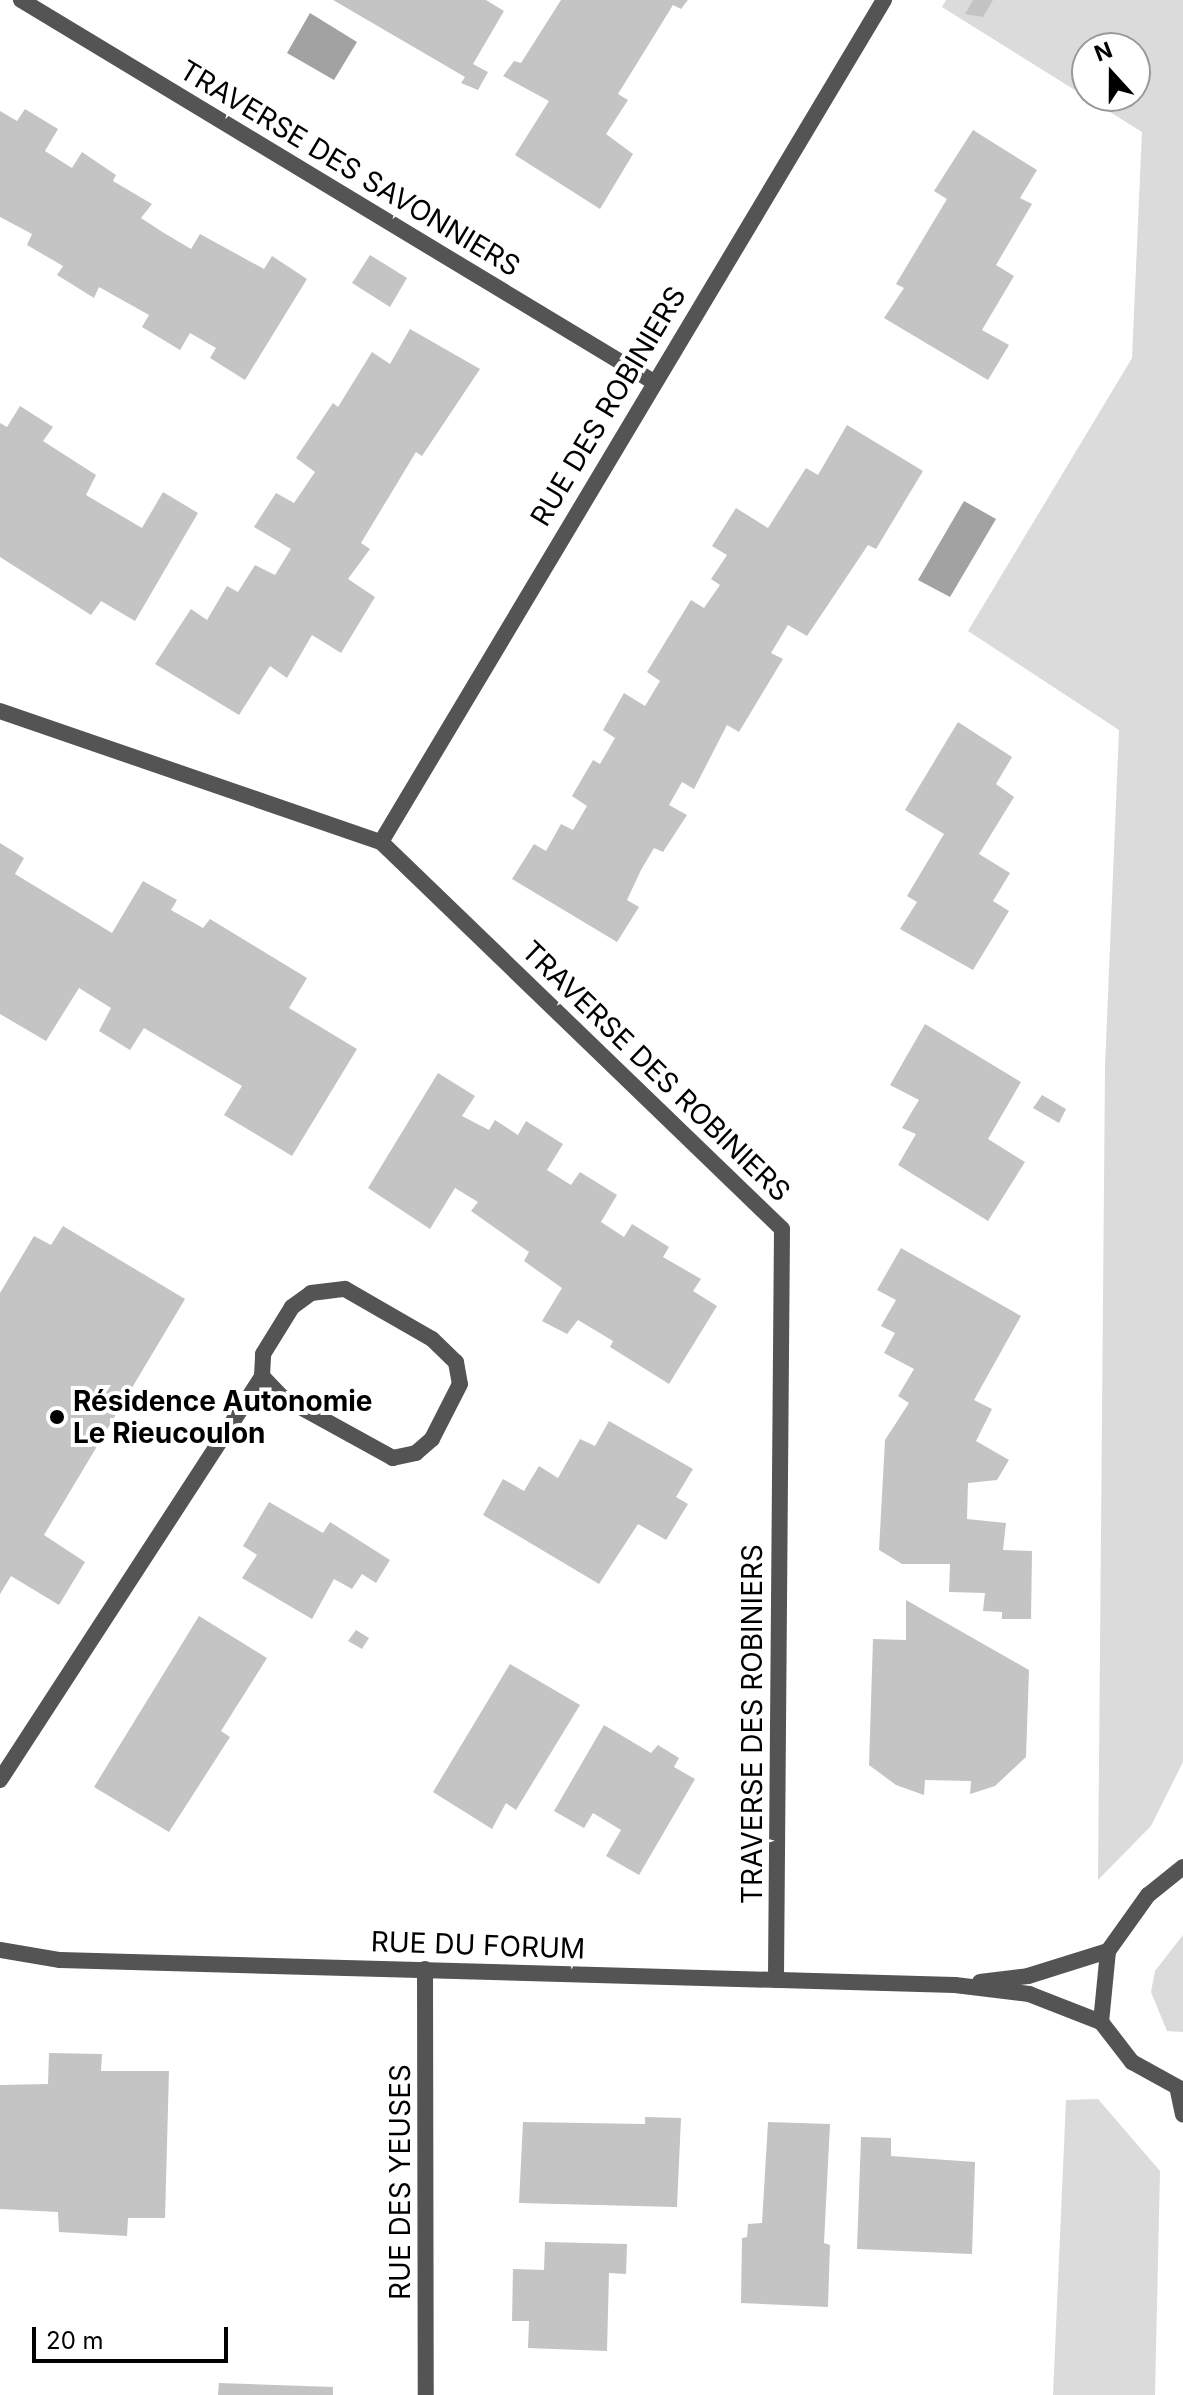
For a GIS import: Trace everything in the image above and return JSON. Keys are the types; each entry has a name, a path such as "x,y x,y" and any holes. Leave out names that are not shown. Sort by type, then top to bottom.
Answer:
{"street":[{"name":"TRAVERSE DES SAVONNIERS","path":"21,0 652,381"},
{"name":"RUE DES ROBINIERS","path":"381,842 652,381 884,0"},
{"name":"TRAVERSE DES ROBINIERS","path":"0,711 381,842 782,1229 776,1980"},
{"path":"0,1780 262,1376 263,1354 292,1307 311,1293 345,1289 432,1339 456,1362 460,1384 432,1439 416,1453 393,1458 282,1397 262,1376"},
{"path":"1183,1867 1148,1895 1108,1951 1101,2022 1132,2062 1180,2090 1183,2114"},
{"name":"RUE DU FORUM","path":"0,1950 60,1960 955,1985 1029,1994 1101,2022"},
{"name":"RUE DU FORUM","path":"955,1985 1028,1976 1108,1951"},
{"name":"RUE DES YEUSES","path":"425,1969 426,2395"}],"shaded area":[{"path":"946,0 1183,0 1183,1762 1151,1826 1098,1880 1105,1067 1119,730 968,631 1132,358 1142,132 1110,112 1151,112 1151,32 1071,32 1071,88 942,7"},
{"path":"310,13 357,42 334,80 287,53"},
{"path":"964,501 996,519 950,597 918,580"},
{"path":"1183,1935 1183,2032 1167,2031 1151,1992 1155,1971"},
{"path":"1098,2099 1160,2171 1155,2395 1053,2395 1066,2100"}],"building":[{"path":"333,0 486,0 504,11 473,64 488,72 478,90 461,83 465,77"},
{"path":"561,0 688,0 681,9 673,5 618,94 628,100 606,134 633,154 600,209 515,155 549,101 503,76 514,61 521,63"},
{"path":"973,0 993,0 983,17 965,14"},
{"path":"25,109 58,129 45,151 72,168 82,152 116,175 113,181 152,204 141,218 164,233 191,249 200,234 264,269 272,256 307,279 245,380 210,358 216,348 190,333 180,350 142,327 149,315 99,287 94,298 57,275 63,266 27,245 32,234 0,217 0,111 17,121"},
{"path":"973,130 1037,170 1020,198 1032,204 996,265 1014,276 982,330 1009,345 988,380 884,318 904,288 896,284 947,199 934,191"},
{"path":"370,255 407,278 390,307 352,283"},
{"path":"410,329 480,369 422,456 416,452 361,543 370,549 348,579 375,597 341,653 312,635 287,678 270,666 239,715 155,664 191,609 207,620 227,586 238,592 255,565 275,575 291,549 254,527 276,493 294,503 315,472 296,458 333,403 338,407 372,352 390,364"},
{"path":"20,406 53,427 43,441 96,475 86,495 142,528 163,492 198,513 135,621 101,601 91,615 0,557 0,423 7,427"},
{"path":"847,425 923,471 876,549 868,545 807,636 788,625 771,653 783,659 739,732 727,725 694,789 682,782 669,805 687,815 663,852 654,848 641,870 627,900 639,907 617,942 512,879 534,844 546,851 561,824 573,830 587,806 572,796 593,760 600,764 615,738 603,730 624,693 645,706 660,681 647,672 691,600 704,608 720,585 711,579 727,555 712,546 736,508 768,528 806,468 818,475"},
{"path":"958,722 1012,757 996,784 1014,797 979,854 1010,873 993,901 1009,911 973,970 900,929 917,902 907,896 944,834 905,810"},
{"path":"0,843 24,858 15,874 112,933 143,881 177,900 171,910 203,928 210,919 307,978 289,1008 357,1049 292,1156 224,1115 242,1086 144,1028 130,1050 99,1031 111,1008 79,988 46,1041 0,1014"},
{"path":"925,1024 1021,1082 988,1139 1025,1162 988,1221 898,1165 916,1134 902,1128 919,1100 890,1085"},
{"path":"438,1073 475,1096 462,1116 489,1130 495,1120 518,1135 526,1121 563,1144 547,1170 571,1185 580,1172 617,1195 601,1222 624,1237 632,1224 669,1247 663,1257 701,1279 693,1291 717,1306 669,1384 610,1347 613,1341 578,1320 567,1334 542,1321 562,1288 524,1261 529,1252 471,1211 478,1202 455,1188 430,1229 368,1188"},
{"path":"1042,1095 1066,1109 1059,1123 1033,1108"},
{"name":"Résidence Autonomie Le Rieucoulon","path":"63,1226 185,1299 44,1535 85,1562 59,1605 11,1576 0,1594 0,1293 34,1236 51,1245"},
{"path":"901,1248 1021,1316 974,1400 992,1409 976,1441 1009,1460 997,1480 968,1483 967,1519 1006,1523 1003,1550 1032,1551 1031,1619 1002,1619 1002,1612 983,1611 985,1593 949,1592 950,1564 902,1564 879,1550 885,1440 909,1403 898,1396 914,1369 884,1353 895,1333 881,1326 896,1300 877,1290"},
{"path":"609,1421 693,1469 676,1497 688,1504 666,1540 638,1524 599,1584 483,1515 503,1479 524,1491 539,1466 558,1478 580,1439 595,1446"},
{"path":"269,1502 323,1533 330,1522 390,1560 376,1583 362,1574 352,1589 334,1579 312,1619 242,1578 257,1555 243,1546"},
{"path":"906,1600 1029,1670 1026,1757 995,1786 970,1794 971,1781 925,1780 924,1795 896,1785 869,1765 873,1639 906,1640"},
{"path":"199,1616 267,1658 221,1731 230,1737 169,1832 94,1787"},
{"path":"356,1630 369,1638 362,1649 348,1641"},
{"path":"510,1664 580,1705 516,1810 506,1803 492,1829 433,1792"},
{"path":"604,1725 651,1753 658,1745 679,1758 674,1767 695,1779 639,1875 606,1856 621,1830 593,1813 584,1828 554,1811"},
{"path":"49,2053 102,2054 101,2071 169,2071 165,2218 128,2218 127,2236 59,2232 58,2212 0,2209 0,2085 48,2084"},
{"path":"645,2117 681,2118 677,2207 519,2203 523,2122 645,2124"},
{"path":"768,2122 830,2124 824,2243 830,2245 828,2307 741,2303 742,2238 747,2237 748,2224 762,2223"},
{"path":"861,2137 891,2138 891,2156 975,2162 972,2254 857,2249"},
{"path":"545,2242 627,2244 626,2274 609,2273 607,2351 528,2348 529,2321 512,2321 513,2269 544,2270"},
{"path":"219,2383 333,2387 333,2395 218,2395"}],"place":[{"name":"Résidence Autonomie Le Rieucoulon","path":"57,1417"}]}
